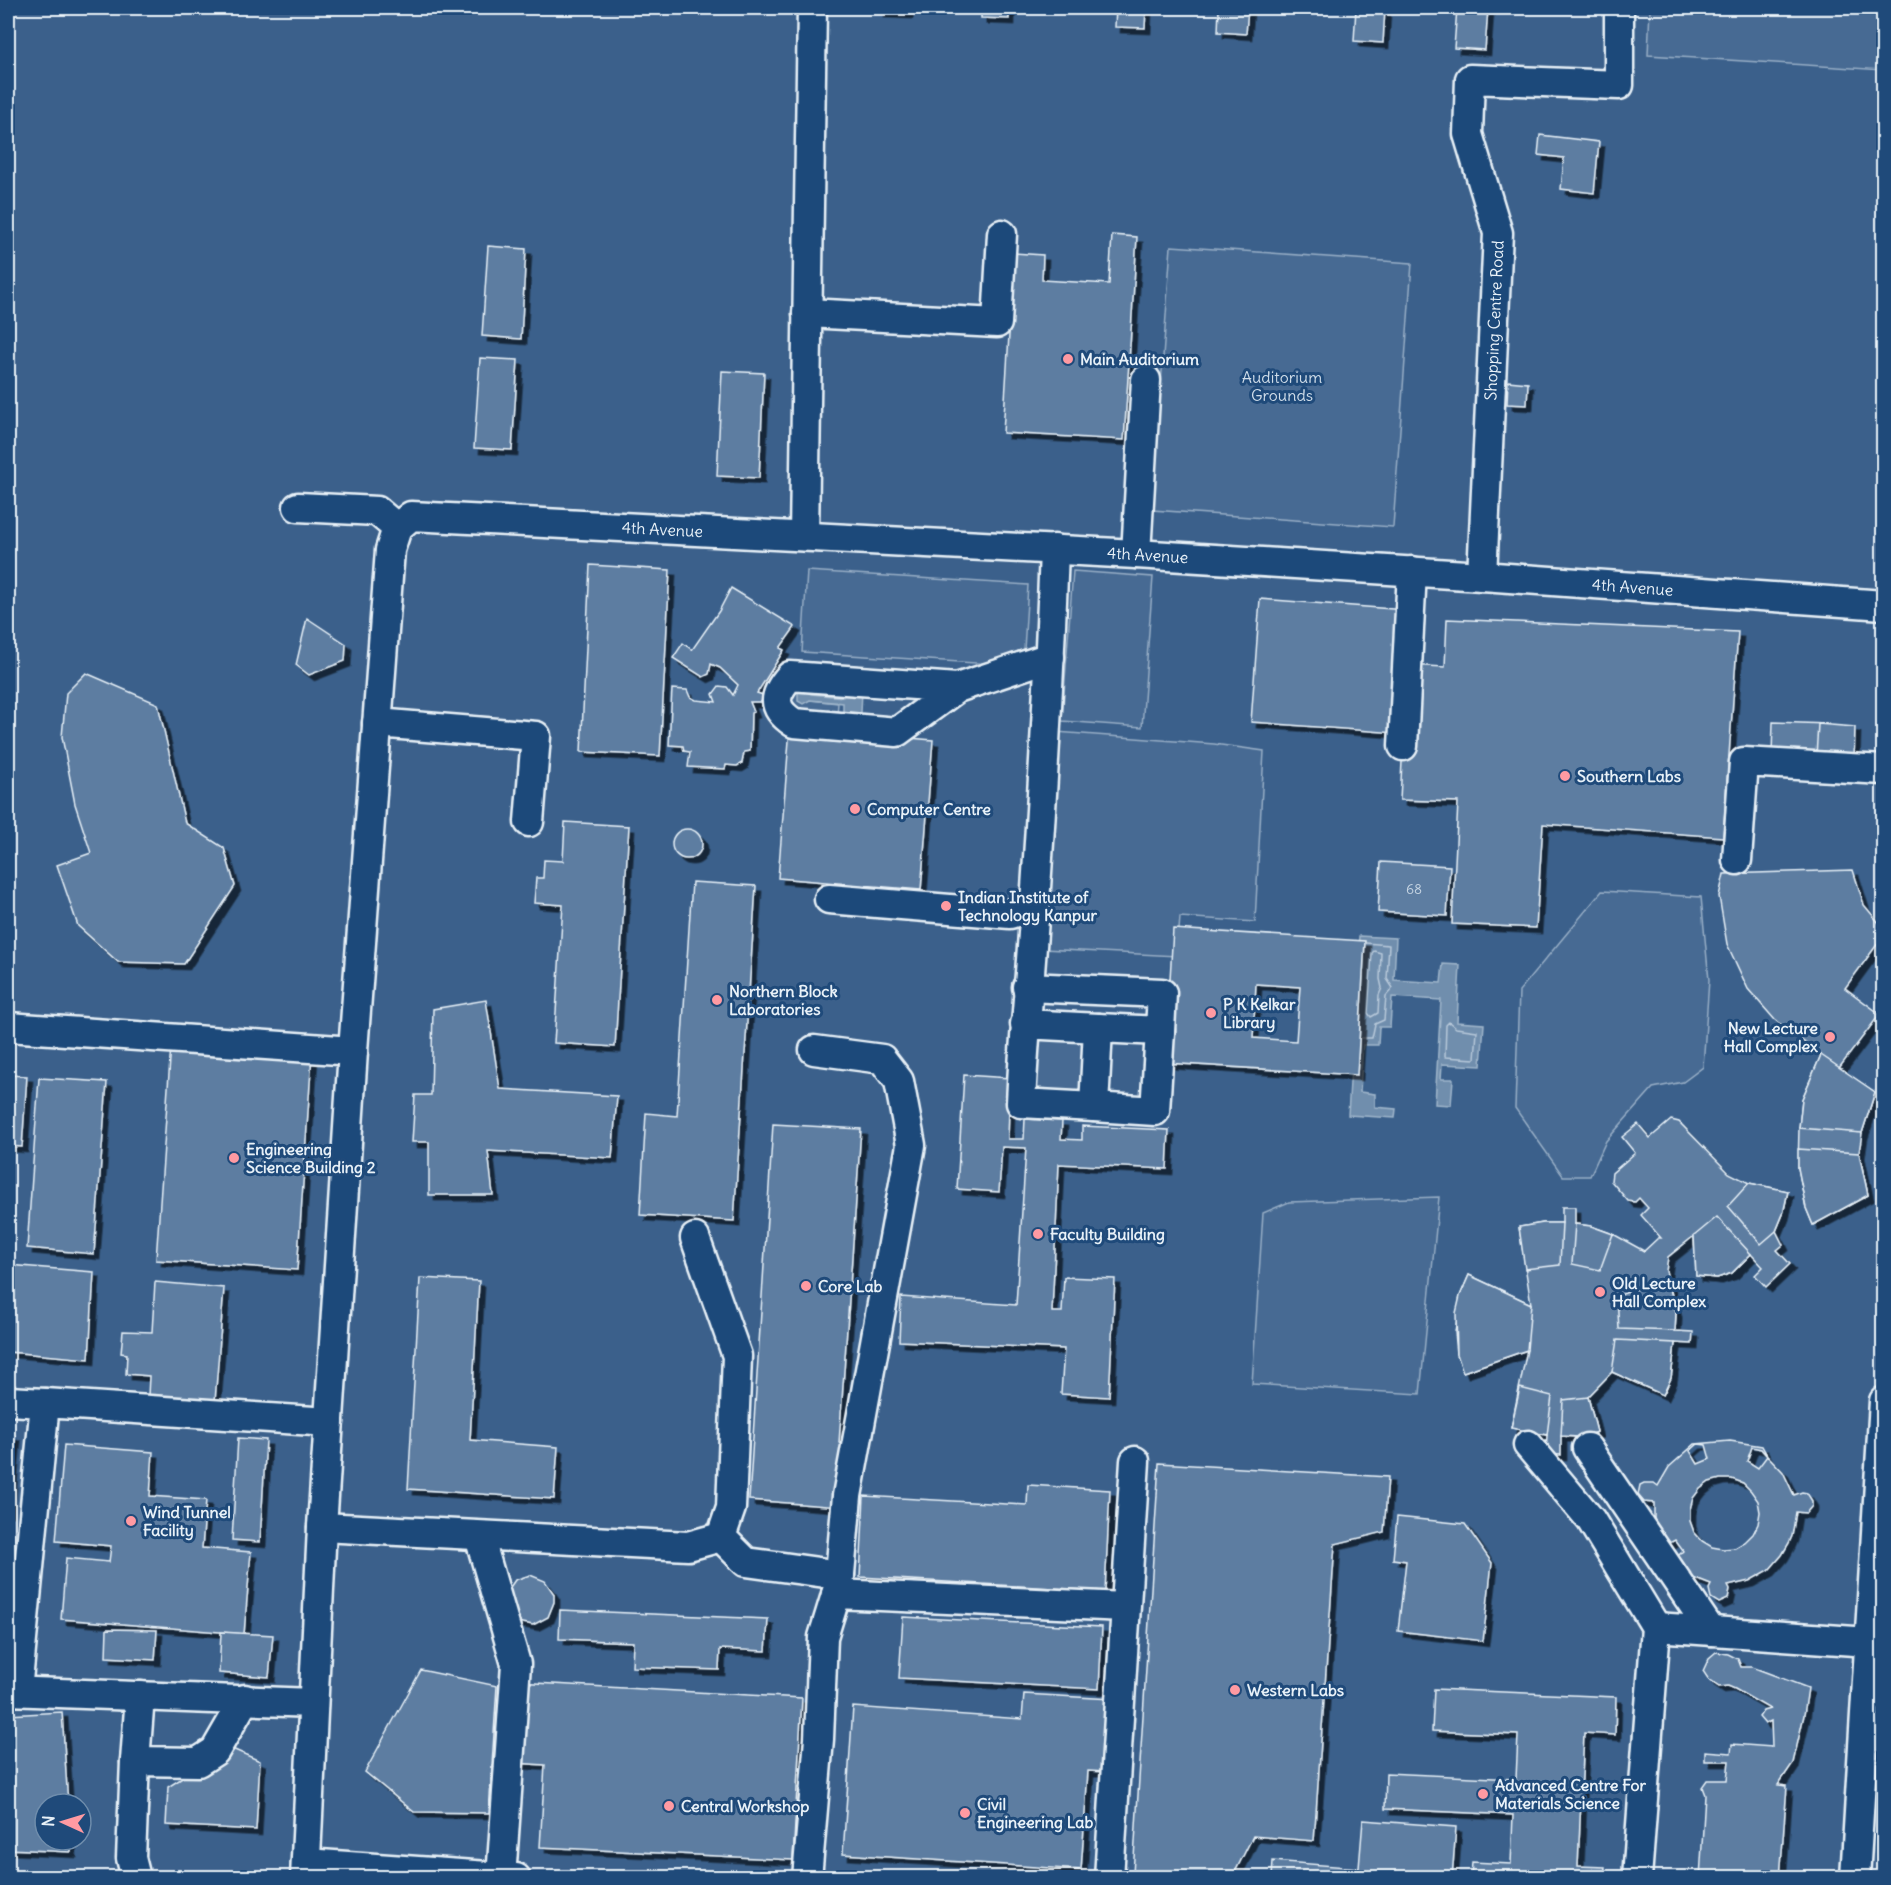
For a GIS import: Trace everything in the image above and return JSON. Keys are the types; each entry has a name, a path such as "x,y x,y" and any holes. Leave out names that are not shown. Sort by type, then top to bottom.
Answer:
{"street":[{"path":"804,536 812,8"},
{"name":"Shopping Centre Road","path":"1482,576 1498,233 1467,134 1470,79 1619,85 1619,8"},
{"path":"807,313 997,323 1002,234"},
{"path":"1136,554 1146,380"},
{"path":"298,507 377,511 404,522 390,550 352,1051 322,1527 305,1870 506,1877 516,1664 479,1536"},
{"name":"4th Avenue","path":"404,522 804,536 1054,549 1412,571 1879,605"},
{"path":"1027,987 1162,993 1155,1111 1021,1103 1027,987 1035,906 1050,657 1054,549"},
{"path":"1403,746 1412,571"},
{"path":"957,688 790,676 778,689 777,705 782,715 794,723 897,732 957,688 1050,657"},
{"path":"377,723 536,736 529,822"},
{"path":"1737,860 1744,762 1884,770"},
{"path":"829,899 1010,914 1035,906"},
{"path":"1025,1024 1160,1031"},
{"path":"8,1027 352,1051"},
{"path":"1094,1107 1098,1028"},
{"path":"807,1878 819,1739 823,1637 838,1584 847,1496 911,1145 899,1081 882,1059 814,1050"},
{"path":"695,1238 737,1356 731,1508 721,1538"},
{"path":"8,1401 329,1422"},
{"path":"1855,1878 1884,1401"},
{"path":"45,1403 12,1691 313,1703"},
{"path":"1528,1445 1591,1520 1656,1627 1637,1878"},
{"path":"1587,1448 1711,1631"},
{"path":"1109,1878 1135,1461"},
{"path":"322,1527 688,1546 721,1538"},
{"path":"721,1538 746,1562 838,1584 1125,1607"},
{"path":"1656,1627 1869,1642"},
{"path":"136,1878 131,1858 140,1696"},
{"path":"135,1761 198,1762 215,1751 245,1699"}],"shaded area":[{"name":"Indian Institute of Technology Kanpur","path":"8,8 1883,8 1883,1877 8,1878"}],"green space":[{"path":"1650,8 1883,8 1883,70 1648,55"},
{"name":"Auditorium Grounds","path":"1171,246 1412,263 1393,527 1152,510"},
{"path":"807,571 1028,585 1023,666 802,652"},
{"path":"1073,571 1153,577 1142,727 1062,721"},
{"path":"840,687 838,696 807,692 810,700 838,703 837,715 793,709 789,691"},
{"path":"1056,732 1214,744 1264,751 1255,922 1180,917 1177,956 1043,949"},
{"path":"1602,891 1701,897 1709,980 1703,1067 1683,1082 1653,1088 1606,1141 1590,1176 1563,1176 1515,1108 1519,991"},
{"path":"1037,1035 1084,1037 1080,1104 1034,1101"},
{"path":"1439,1197 1420,1394 1252,1384 1263,1213 1289,1202"}],"water":[{"path":"844,689 862,690 861,713 843,712 843,703 810,700 803,704 798,701 798,692 804,690 811,694 843,697"},
{"path":"1359,936 1396,938 1394,980 1441,983 1443,964 1460,965 1457,1022 1484,1024 1481,1066 1442,1064 1441,1079 1453,1079 1451,1105 1435,1104 1441,1000 1392,997 1390,1027 1379,1027 1378,1045 1363,1045 1360,1092 1375,1094 1375,1107 1396,1109 1395,1118 1348,1115"}],"building":[{"path":"879,8 908,8 907,13 879,12"},
{"path":"981,8 1009,8 1009,19 981,18"},
{"path":"1116,8 1146,8 1145,28 1115,27"},
{"path":"1219,8 1248,8 1246,34 1218,32"},
{"path":"1356,8 1385,8 1383,43 1354,41"},
{"path":"1457,8 1488,8 1485,50 1454,48"},
{"path":"1540,135 1599,142 1594,193 1561,189 1564,158 1538,155"},
{"name":"Main Auditorium","path":"1112,235 1137,237 1124,440 1003,433 1014,253 1043,255 1042,280 1109,284"},
{"path":"488,246 526,249 521,339 482,336"},
{"path":"480,358 518,360 512,450 474,448"},
{"path":"722,371 764,373 759,478 717,476"},
{"path":"1508,381 1528,383 1527,405 1507,404"},
{"path":"590,565 670,570 660,756 581,752"},
{"path":"731,588 795,627 780,648 784,650 757,693 766,696 761,702 750,702 754,712 751,713 750,751 744,752 742,763 737,766 726,765 725,769 688,767 690,752 684,751 683,746 669,745 672,689 687,690 690,697 696,700 716,702 713,694 719,686 727,687 733,695 738,685 720,668 711,664 709,674 703,677 673,658 683,643 692,650 719,611"},
{"path":"1260,599 1419,611 1410,734 1251,722"},
{"path":"307,618 346,644 345,661 309,675 296,665"},
{"name":"Southern Labs","path":"1447,619 1738,632 1723,837 1543,824 1536,928 1452,924 1458,802 1400,800 1407,665 1445,667"},
{"path":"86,673 158,704 185,823 224,848 235,886 184,964 118,962 78,926 57,865 91,853 75,804 62,737 66,693"},
{"path":"1773,722 1828,724 1826,757 1772,755"},
{"path":"1818,724 1855,727 1854,759 1816,757"},
{"name":"Computer Centre","path":"790,728 933,740 921,890 778,878"},
{"path":"565,822 629,826 615,1047 554,1043 563,905 534,903 536,878 543,878 544,860 563,861"},
{"path":"687,829 698,833 702,844 698,855 687,859 676,855 672,844 676,833"},
{"path":"1381,862 1450,866 1447,916 1378,912"},
{"name":"New Lecture Hall Complex","path":"1853,870 1864,905 1884,929 1884,935 1845,988 1880,1014 1839,1068 1875,1092 1862,1133 1859,1153 1868,1195 1813,1225 1806,1208 1798,1168 1799,1128 1802,1099 1821,1055 1775,1020 1748,989 1727,944 1719,896 1724,874"},
{"name":"Northern Block Laboratories","path":"692,882 756,886 734,1221 640,1215 646,1113 677,1116"},
{"name":"P K Kelkar Library","path":"1173,929 1365,941 1357,1075 1165,1063","holes":["1256,984 1300,987 1296,1041 1253,1038"]},
{"path":"486,1000 500,1089 617,1096 612,1158 488,1151 493,1195 429,1195 429,1142 412,1142 415,1095 431,1095 433,1009"},
{"name":"Engineering Science Building 2","path":"171,1045 312,1055 297,1270 156,1260"},
{"path":"1821,1055 1875,1092 1862,1133 1799,1128 1802,1099"},
{"path":"8,1075 27,1076 22,1147 8,1146"},
{"name":"Faculty Building","path":"964,1075 1010,1078 1008,1139 1024,1139 1025,1119 1062,1121 1061,1139 1082,1140 1082,1126 1169,1130 1167,1169 1059,1164 1052,1312 1062,1312 1064,1277 1115,1279 1109,1397 1061,1394 1064,1349 899,1341 901,1297 1016,1305 1026,1148 1002,1147 999,1192 957,1189"},
{"path":"39,1078 107,1082 94,1254 27,1248"},
{"name":"Old Lecture Hall Complex","path":"1671,1120 1679,1122 1729,1173 1749,1183 1788,1191 1783,1214 1776,1231 1783,1245 1777,1250 1790,1264 1766,1287 1755,1275 1763,1267 1751,1254 1732,1273 1717,1278 1696,1276 1694,1236 1668,1257 1666,1271 1676,1312 1675,1331 1693,1332 1692,1344 1675,1343 1671,1378 1663,1395 1612,1372 1588,1397 1597,1432 1579,1437 1561,1436 1561,1455 1546,1454 1547,1435 1511,1428 1527,1350 1463,1372 1457,1354 1455,1332 1460,1296 1469,1275 1531,1304 1519,1227 1562,1223 1562,1207 1575,1207 1575,1224 1591,1226 1613,1234 1644,1251 1658,1238 1661,1238 1641,1215 1648,1208 1639,1198 1635,1202 1628,1201 1611,1181 1612,1173 1635,1153 1622,1137 1638,1124 1650,1138"},
{"name":"Core Lab","path":"773,1124 861,1129 839,1443 849,1450 840,1507 749,1500"},
{"path":"1798,1149 1859,1153 1868,1195 1813,1225 1806,1208 1798,1168"},
{"path":"1749,1183 1788,1191 1783,1214 1776,1231 1761,1244 1728,1206"},
{"path":"1717,1217 1751,1254 1732,1273 1717,1278 1696,1276 1694,1236"},
{"path":"1562,1223 1560,1265 1525,1269 1519,1227"},
{"path":"1575,1224 1591,1226 1613,1234 1600,1270 1572,1264"},
{"path":"8,1265 94,1272 89,1359 8,1352"},
{"path":"1469,1275 1531,1304 1527,1350 1463,1372 1457,1354 1456,1313"},
{"path":"420,1278 479,1281 470,1440 558,1447 554,1499 408,1489"},
{"path":"1667,1278 1676,1312 1675,1331 1619,1329 1617,1296"},
{"path":"155,1282 224,1288 215,1401 148,1396 149,1376 126,1374 127,1354 121,1353 123,1331 152,1332"},
{"path":"1617,1340 1675,1343 1671,1378 1663,1395 1612,1372"},
{"path":"1520,1388 1552,1396 1547,1435 1511,1428"},
{"path":"1588,1397 1597,1432 1579,1437 1561,1436 1563,1400"},
{"path":"8,1435 15,1436 8,1512"},
{"path":"238,1438 266,1440 260,1542 232,1540"},
{"path":"1730,1441 1762,1446 1783,1472 1794,1495 1807,1493 1812,1501 1812,1506 1806,1513 1796,1512 1789,1543 1769,1570 1749,1581 1728,1586 1730,1590 1728,1599 1719,1603 1711,1598 1709,1589 1711,1585 1688,1576 1663,1557 1654,1527 1654,1503 1644,1502 1638,1495 1640,1485 1644,1483 1654,1483 1658,1486 1669,1467 1695,1444","holes":["1698,1444 1706,1445 1710,1459 1698,1464 1690,1451","1752,1447 1761,1449 1767,1456 1758,1468 1747,1461","1732,1479 1743,1483 1758,1501 1760,1512 1758,1524 1753,1534 1735,1548 1712,1547 1694,1532 1690,1521 1693,1498 1709,1482","1675,1540 1683,1551 1672,1562 1665,1556 1662,1547"]},
{"name":"Wind Tunnel Facility","path":"64,1445 153,1452 150,1496 206,1500 202,1548 251,1552 244,1634 61,1619 66,1558 109,1562 111,1546 56,1541"},
{"name":"Western Labs","path":"1159,1463 1388,1477 1384,1532 1335,1544 1314,1841 1253,1836 1232,1878 1133,1874"},
{"path":"1028,1485 1110,1490 1105,1591 860,1577 864,1496 1027,1505"},
{"path":"1397,1517 1465,1524 1492,1563 1483,1641 1398,1631 1406,1561 1393,1559"},
{"path":"530,1575 545,1581 554,1594 554,1602 548,1617 533,1625 518,1622 506,1593 515,1580"},
{"path":"560,1610 768,1619 766,1651 720,1649 719,1670 632,1667 633,1642 559,1639"},
{"path":"903,1617 1102,1627 1099,1689 899,1678"},
{"path":"107,1629 157,1630 155,1660 106,1657"},
{"path":"221,1632 273,1635 269,1677 219,1673"},
{"path":"1716,1652 1738,1659 1741,1667 1752,1667 1808,1688 1793,1763 1778,1785 1787,1786 1780,1878 1700,1878 1705,1795 1702,1787 1707,1780 1727,1780 1729,1761 1705,1761 1705,1751 1731,1753 1732,1744 1772,1747 1771,1721 1765,1724 1759,1717 1763,1711 1770,1709 1735,1689 1728,1686 1719,1687 1709,1680 1703,1671 1709,1658"},
{"path":"421,1670 497,1686 489,1813 414,1812 365,1772"},
{"name":"Central Workshop","path":"517,1682 802,1698 793,1860 540,1847 545,1765 513,1763"},
{"name":"Advanced Centre For Materials Science","path":"1434,1689 1616,1697 1615,1735 1584,1733 1578,1866 1605,1867 1604,1878 1471,1878 1472,1862 1511,1864 1513,1815 1385,1809 1386,1773 1516,1779 1518,1735 1432,1731"},
{"name":"Civil Engineering Lab","path":"1024,1694 1112,1699 1107,1772 1088,1771 1081,1870 843,1854 853,1707 1022,1719"},
{"path":"62,1712 67,1792 33,1792 33,1850 8,1849 8,1715"},
{"path":"230,1748 260,1761 256,1830 166,1825 168,1787"},
{"path":"1363,1820 1456,1827 1452,1878 1272,1878 1273,1861 1359,1868"}],"place":[{"name":"Main Auditorium","path":"1068,359"},
{"name":"Southern Labs","path":"1565,776"},
{"name":"Computer Centre","path":"855,809"},
{"name":"Indian Institute of Technology Kanpur","path":"946,906"},
{"name":"Northern Block Laboratories","path":"717,1000"},
{"name":"P K Kelkar Library","path":"1211,1013"},
{"name":"New Lecture Hall Complex","path":"1830,1037"},
{"name":"Engineering Science Building 2","path":"234,1158"},
{"name":"Faculty Building","path":"1038,1234"},
{"name":"Core Lab","path":"806,1286"},
{"name":"Old Lecture Hall Complex","path":"1600,1292"},
{"name":"Wind Tunnel Facility","path":"131,1521"},
{"name":"Western Labs","path":"1235,1690"},
{"name":"Advanced Centre For Materials Science","path":"1483,1794"},
{"name":"Central Workshop","path":"669,1806"},
{"name":"Civil Engineering Lab","path":"965,1813"}]}
